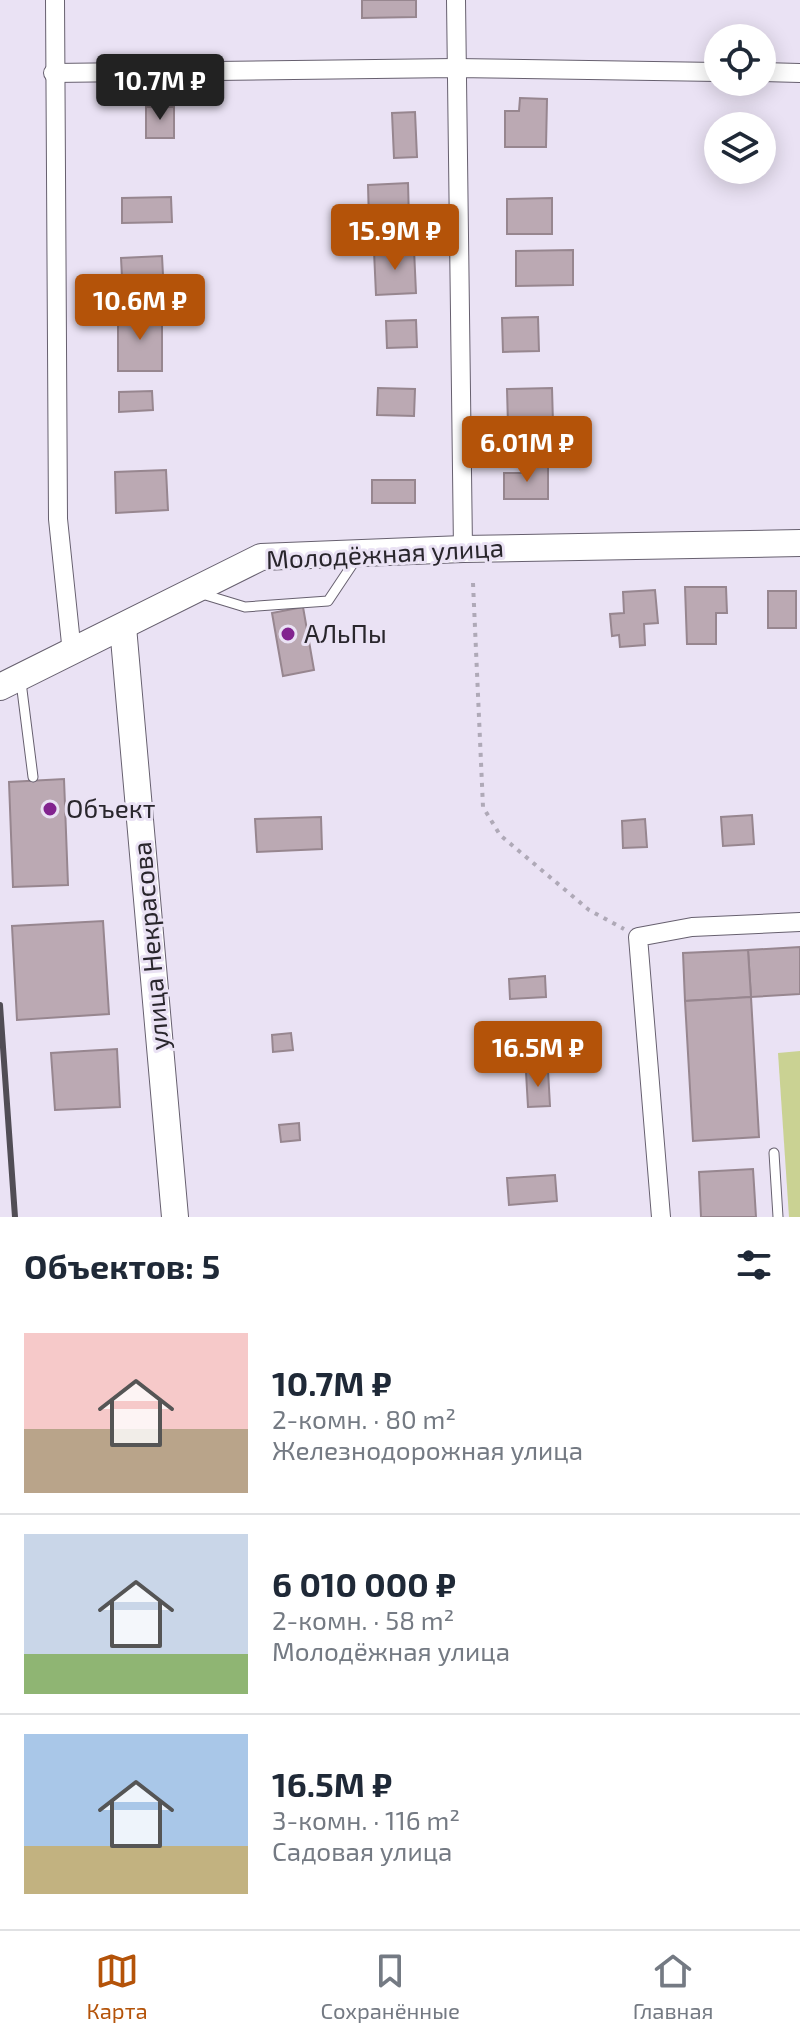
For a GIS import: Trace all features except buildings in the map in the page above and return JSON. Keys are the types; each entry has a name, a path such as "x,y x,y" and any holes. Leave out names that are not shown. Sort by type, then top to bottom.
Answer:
{"main road":[{"name":"Молодёжная улица","path":"10,683 261,557 463,549 800,543"},
{"name":"улица Некрасова","path":"123,627 175,1217"}],"street":[{"path":"55,0 53,73 58,519 72,653"},
{"path":"456,0 463,549"},
{"path":"53,73 455,68 704,72"},
{"path":"776,72 800,73"},
{"path":"661,1217 638,937 692,927 800,922"}],"lane":[{"path":"194,591 245,607 328,601 360,553"},
{"path":"10,683 33,777"},
{"path":"774,1153 778,1217"}],"path":[{"path":"473,583 483,807 500,835 547,875 589,910 638,937"}],"green space":[{"path":"800,1051 800,1217 789,1217 778,1053"}],"railway":[{"path":"0,1005 15,1217"}],"place":[{"name":"АЛьПы","path":"288,634"},
{"name":"Объект","path":"50,809"}]}
